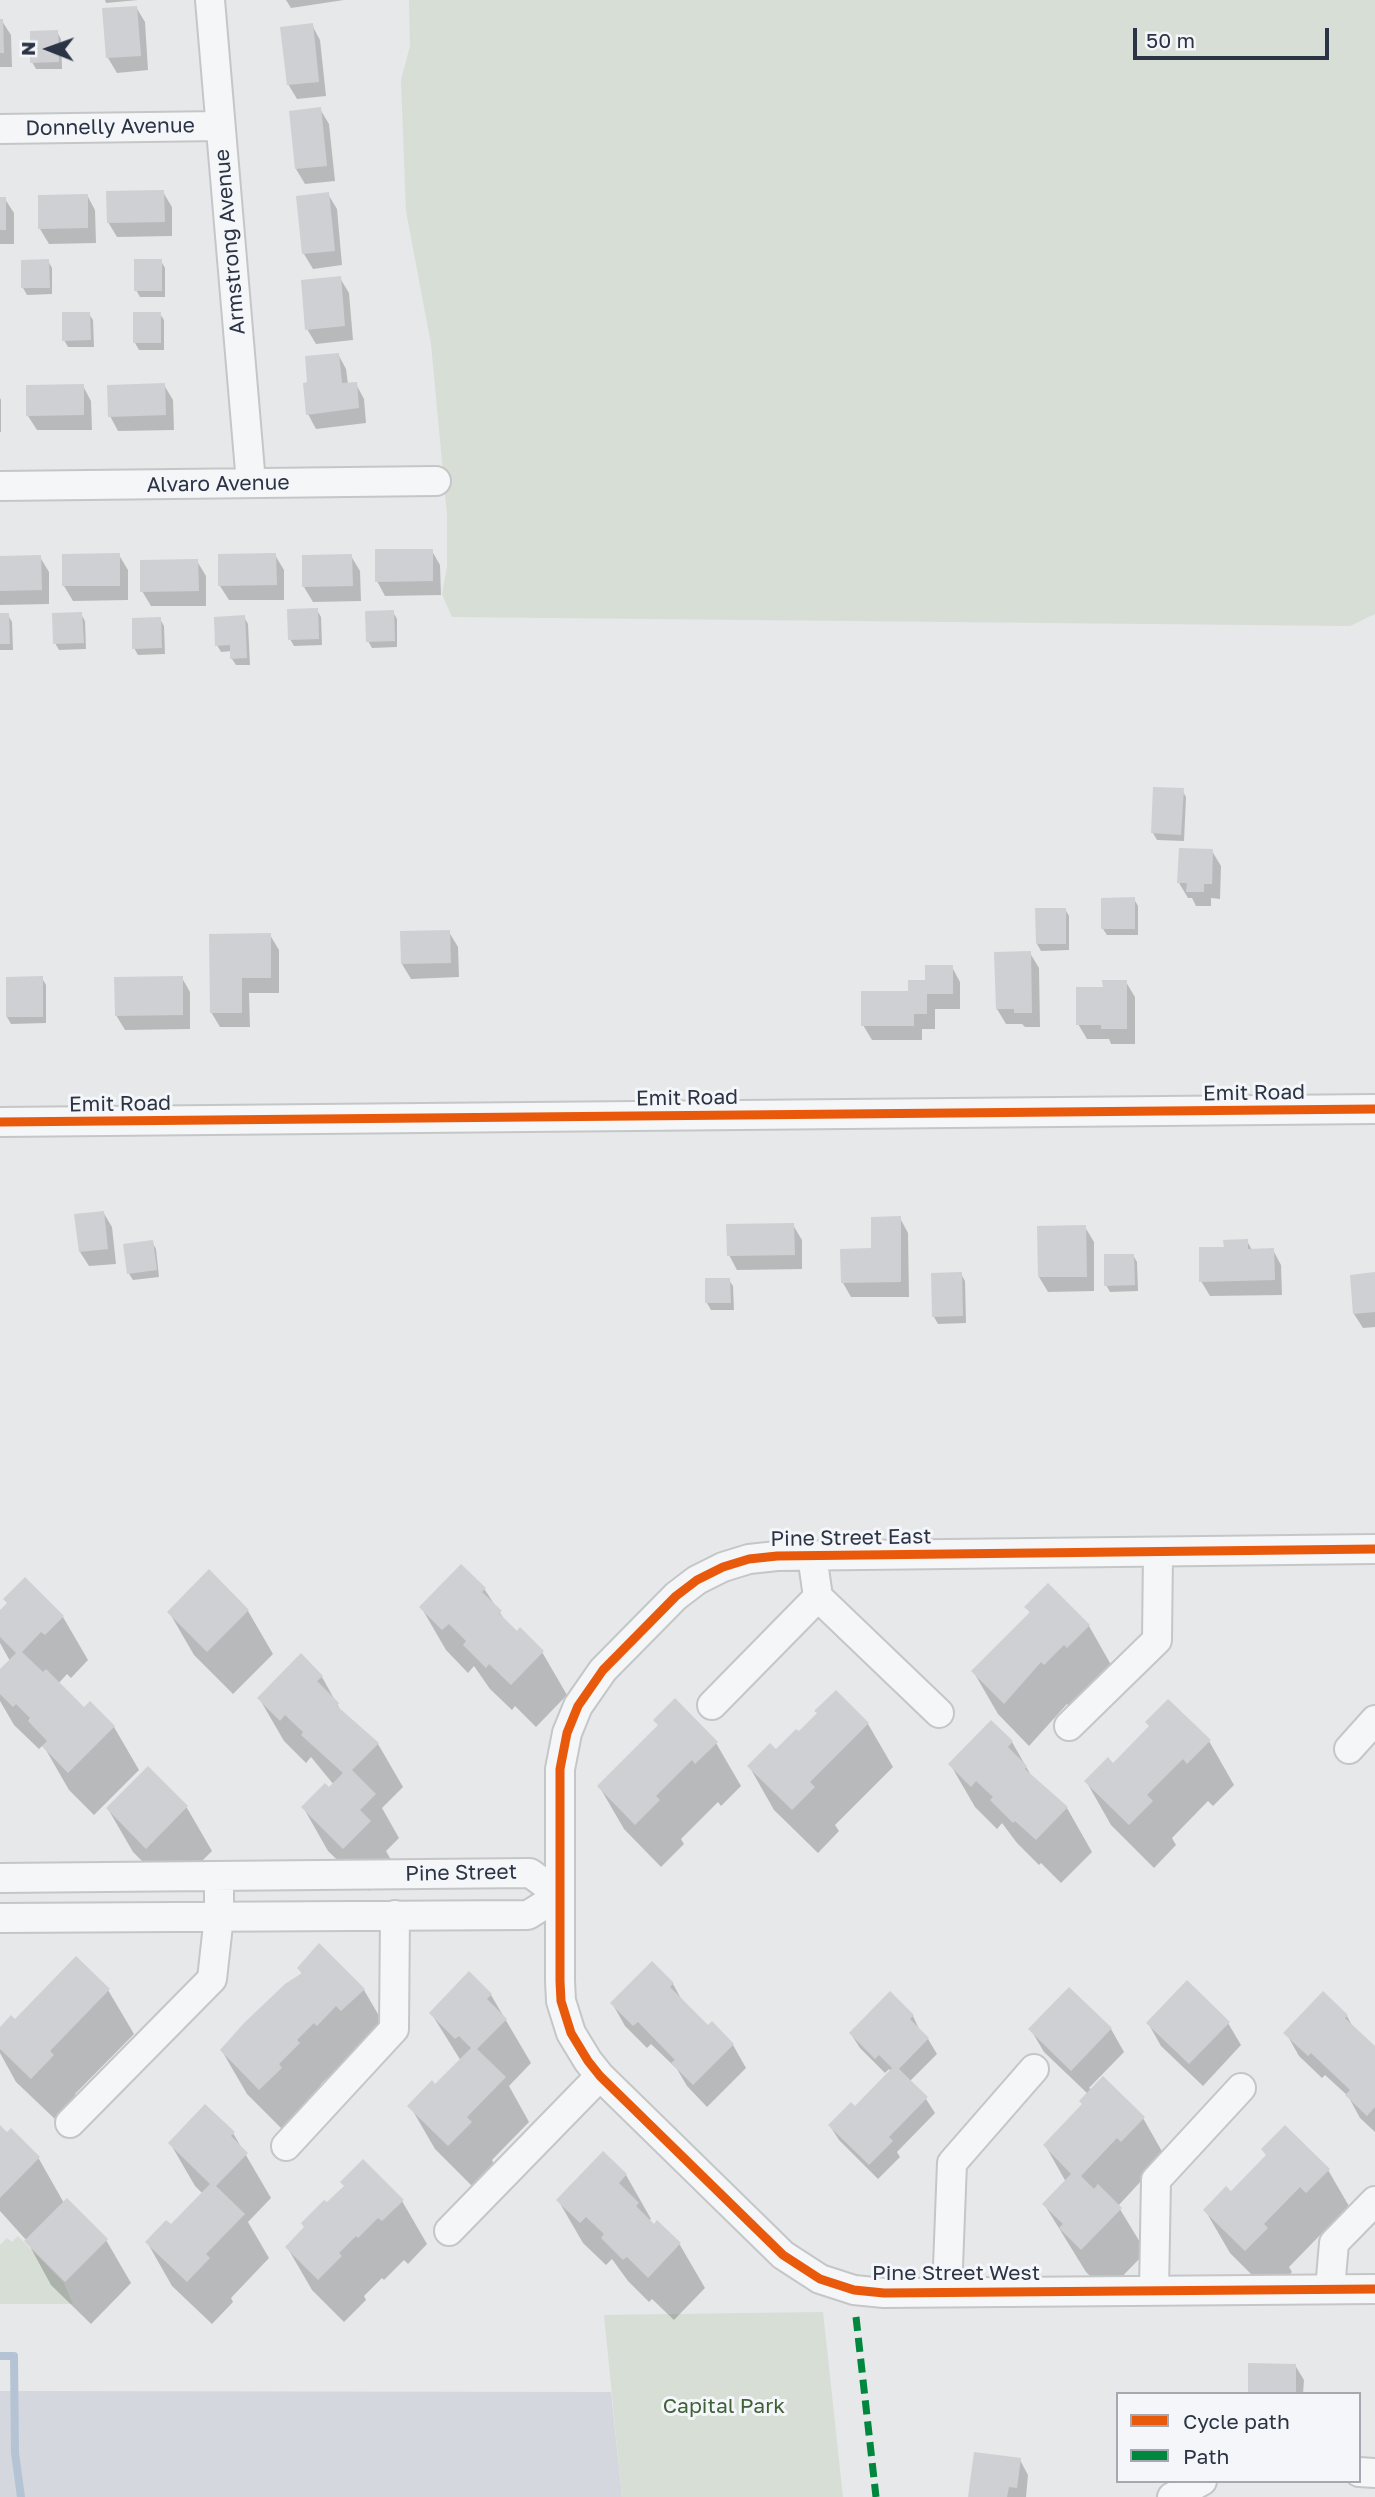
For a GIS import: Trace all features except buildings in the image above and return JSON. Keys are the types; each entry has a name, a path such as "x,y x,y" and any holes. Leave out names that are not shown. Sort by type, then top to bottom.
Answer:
{"street":[{"name":"Armstrong Avenue","path":"210,0 251,483"},
{"name":"Donnelly Avenue","path":"0,129 220,126"},
{"name":"Alvaro Avenue","path":"0,486 436,481"},
{"name":"Emit Road","path":"0,1122 1375,1109"},
{"name":"Pine Street East","path":"560,1895 560,1769 567,1733 578,1706 603,1670 676,1596 697,1580 723,1567 749,1559 812,1555 1375,1549"},
{"path":"1069,1726 1157,1640 1157,1552"},
{"path":"812,1555 818,1597 939,1713"},
{"path":"712,1705 818,1597"},
{"path":"1349,1749 1375,1720"},
{"name":"Pine Street","path":"0,1878 530,1872 560,1895 528,1914 0,1918"},
{"path":"347,1874 348,1916"},
{"path":"70,2123 212,1979 219,1916 219,1876"},
{"name":"Pine Street West","path":"560,1895 561,2001 571,2033 587,2061 783,2255 820,2279 854,2290 884,2293 1375,2289"},
{"path":"286,2146 394,2029 395,1915"},
{"path":"947,2292 952,2163 1034,2069"},
{"path":"449,2231 600,2076"},
{"path":"1154,2290 1156,2180 1241,2088"},
{"path":"1330,2289 1334,2243 1375,2201"},
{"path":"1172,2497 1198,2483"}],"shaded area":[{"path":"0,2391 611,2392 622,2497 0,2497"}],"green space":[{"path":"409,0 1375,0 1375,614 1350,626 452,617 442,594 447,567 447,515 431,344 406,211 401,80 410,46"},
{"path":"18,2236 64,2283 73,2304 0,2304 0,2245 7,2238 12,2242"},
{"name":"Capital Park","path":"823,2312 843,2497 622,2497 604,2315"}],"waterway":[{"path":"0,2356 14,2356 15,2453 21,2497"}],"marked path":[{"path":"856,2317 876,2497"}],"cycle path":[{"path":"0,1122 1375,1109"},
{"path":"1375,1549 777,1556 749,1559 723,1567 697,1580 676,1596 603,1670 578,1706 567,1733 560,1769 560,1981 561,2001 571,2033 600,2076 783,2255 820,2279 854,2290 884,2293 1375,2289"}]}
